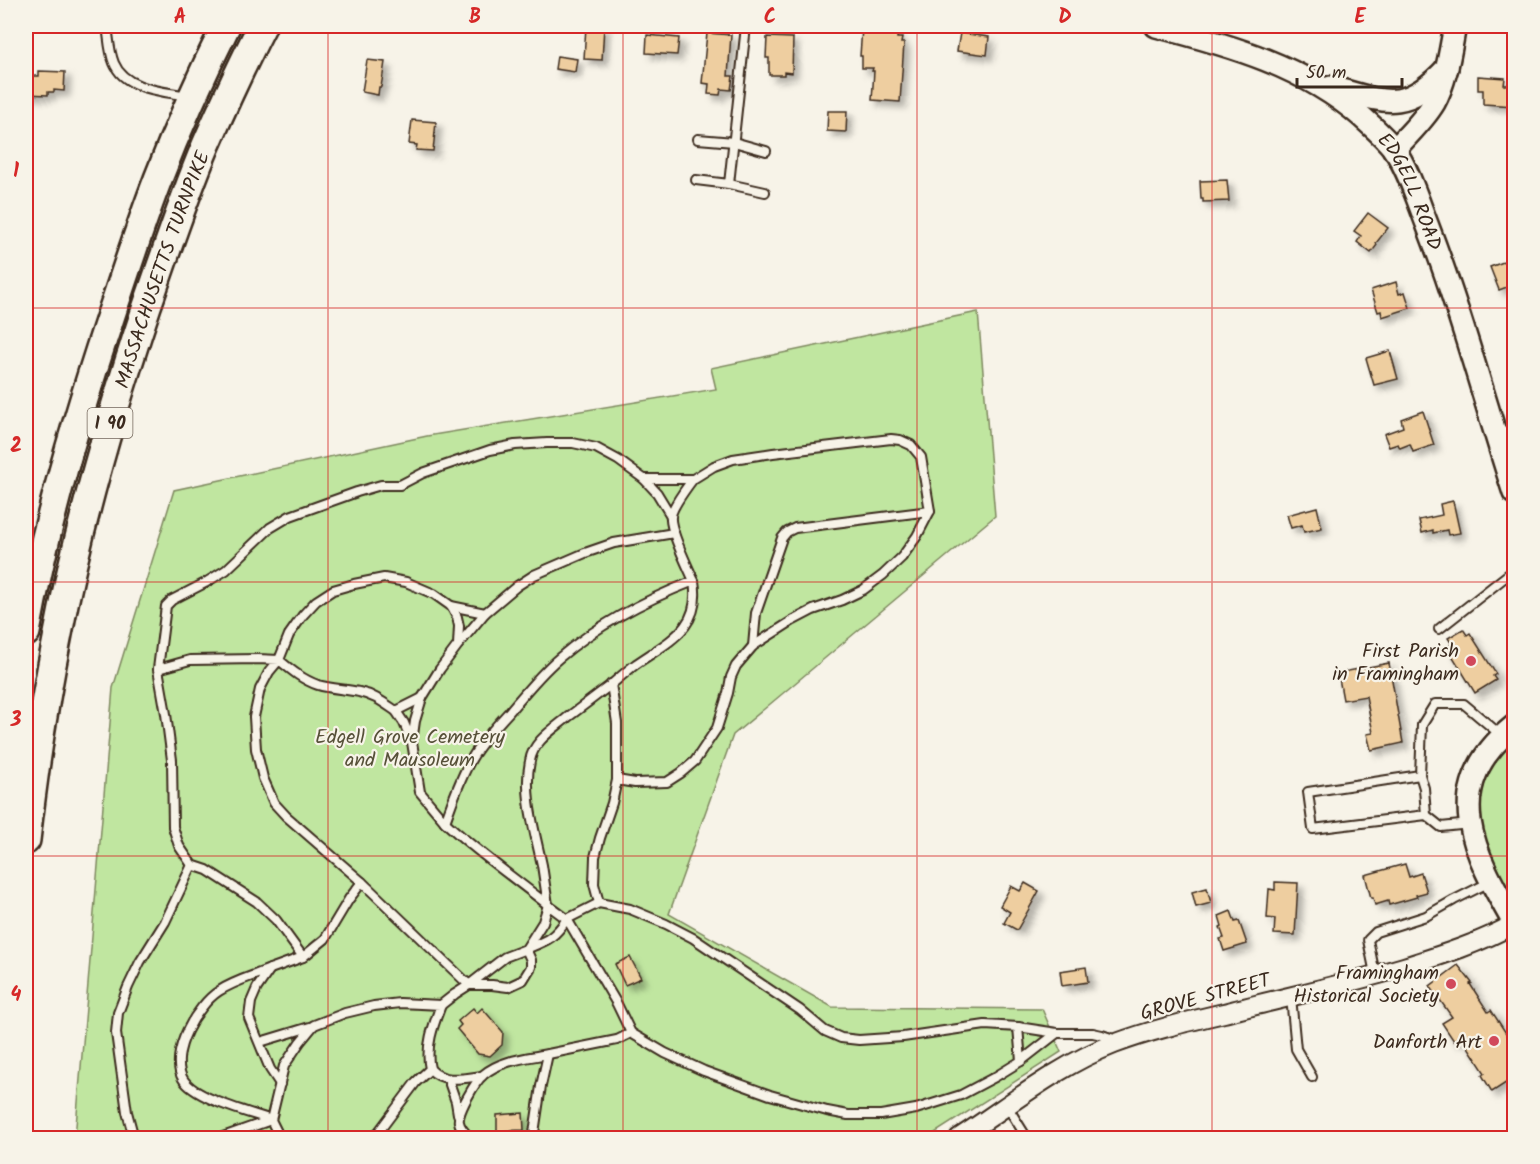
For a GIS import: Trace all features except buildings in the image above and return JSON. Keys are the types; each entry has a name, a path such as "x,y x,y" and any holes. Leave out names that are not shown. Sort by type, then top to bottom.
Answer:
{"highway":[{"name":"MASSACHUSETTS TURNPIKE","path":"26,632 37,573 62,472 92,373 157,180 192,96 226,26"},
{"name":"MASSACHUSETTS TURNPIKE","path":"26,840 58,633 86,512 108,432 138,334 187,194 206,146 262,26"}],"main road":[{"name":"EDGELL ROAD","path":"1156,26 1253,54 1293,71 1334,95 1354,110 1394,150 1404,167 1438,249 1506,436 1515,493"},
{"path":"1394,150 1433,104 1447,68 1455,26"},
{"path":"1312,82 1368,98 1405,99 1420,91 1447,68"},
{"path":"1508,731 1492,747 1477,770 1470,797 1470,824 1476,846 1491,881 1515,924"}],"street":[{"name":"GROVE STREET","path":"959,1138 1059,1070 1116,1044 1179,1024 1376,975 1462,948 1515,924"}],"lane":[{"path":"108,26 114,64 127,79 151,88 192,96"},
{"path":"729,184 746,26"},
{"path":"698,140 734,142 766,151"},
{"path":"696,180 765,192"},
{"path":"617,780 635,783 667,782 695,761 717,728 736,666 753,646 813,610 863,590 883,575 902,557 917,536 930,511 921,457 911,445 891,439 733,459 714,466 693,479 671,516"},
{"path":"303,957 276,920 257,902 207,870 192,865 179,846 173,827 172,760 158,669 166,606 172,600 226,570 270,528 290,516 381,485 400,485 423,472 490,450 515,445 573,443 596,448 618,460 644,479 657,493 671,516 674,533 693,580 696,601 690,618 681,631 554,729 535,747 530,760 528,781 531,813 548,905 543,922 526,949"},
{"path":"644,479 693,479"},
{"path":"753,646 756,613 782,538 787,532 795,528 930,511"},
{"path":"412,742 415,721 423,698 440,669 485,613 517,586 534,575 614,543 674,533"},
{"path":"1439,628 1515,570"},
{"path":"485,613 451,606 434,594 406,582 384,578 333,591 316,601 289,635 279,660 260,689 254,717 256,749 263,778 274,803 362,882 469,986 508,987 523,980 531,967 531,960 526,949"},
{"path":"445,822 456,791 472,758 489,735 559,658 594,631 628,610 693,580"},
{"path":"451,606 459,626 458,645"},
{"path":"158,669 190,660 279,660 306,680 320,686 361,692 375,697 396,711 412,742 420,792 445,822 486,857 567,919 611,993 631,1033 664,1053 704,1071 770,1095 827,1111 848,1115 881,1115 916,1109 961,1095 1021,1061 1057,1033"},
{"path":"599,903 594,884 595,857 617,780 617,723 611,684"},
{"path":"396,711 423,698"},
{"path":"1426,815 1424,788 1420,775 1422,725 1435,704 1464,704 1508,731"},
{"path":"1420,775 1308,792 1313,829 1426,815 1440,826 1470,824"},
{"path":"134,1138 127,1112 116,1033 118,1012 128,987 165,922 192,865"},
{"path":"1376,975 1368,940 1376,932 1426,916 1491,881"},
{"path":"271,1120 214,1100 195,1090 184,1080 179,1066 181,1046 191,1021 205,1003 219,991 303,957 325,939 362,882"},
{"path":"482,1076 448,1079 435,1074 430,1069 428,1052 441,1005 505,957 548,940 558,933 567,919 599,903 630,909 693,938 800,1010 825,1031 841,1038 859,1040 892,1038 985,1025 1057,1033 1093,1033 1111,1038 1116,1044"},
{"path":"270,969 257,988 251,1002 249,1018 270,1069 280,1084"},
{"path":"1291,997 1296,1049 1312,1077"},
{"path":"260,1042 345,1013 374,1006 400,1003 441,1005"},
{"path":"284,1138 278,1134 271,1120 284,1066 314,1025"},
{"path":"1018,1027 1021,1061"},
{"path":"458,1116 471,1090 482,1076 494,1067 617,1040 631,1033"},
{"path":"531,1138 534,1133 548,1054"},
{"path":"374,1138 416,1082 430,1069"},
{"path":"448,1079 456,1102 461,1129 470,1138"},
{"path":"1007,1106 1027,1138"},
{"path":"220,1138 271,1120"}],"green space":[{"name":"Edgell Grove Cemetery and Mausoleum","path":"978,312 995,516 733,735 669,914 832,1007 1042,1009 1061,1052 927,1138 75,1138 113,688 174,490 427,436 716,389 711,368"},
{"path":"1514,740 1514,900 1485,841 1480,810 1482,794 1492,763"}],"place":[{"name":"First Parish in Framingham","path":"1471,661"},
{"name":"Framingham Historical Society","path":"1451,984"},
{"name":"Danforth Art","path":"1494,1041"}]}
